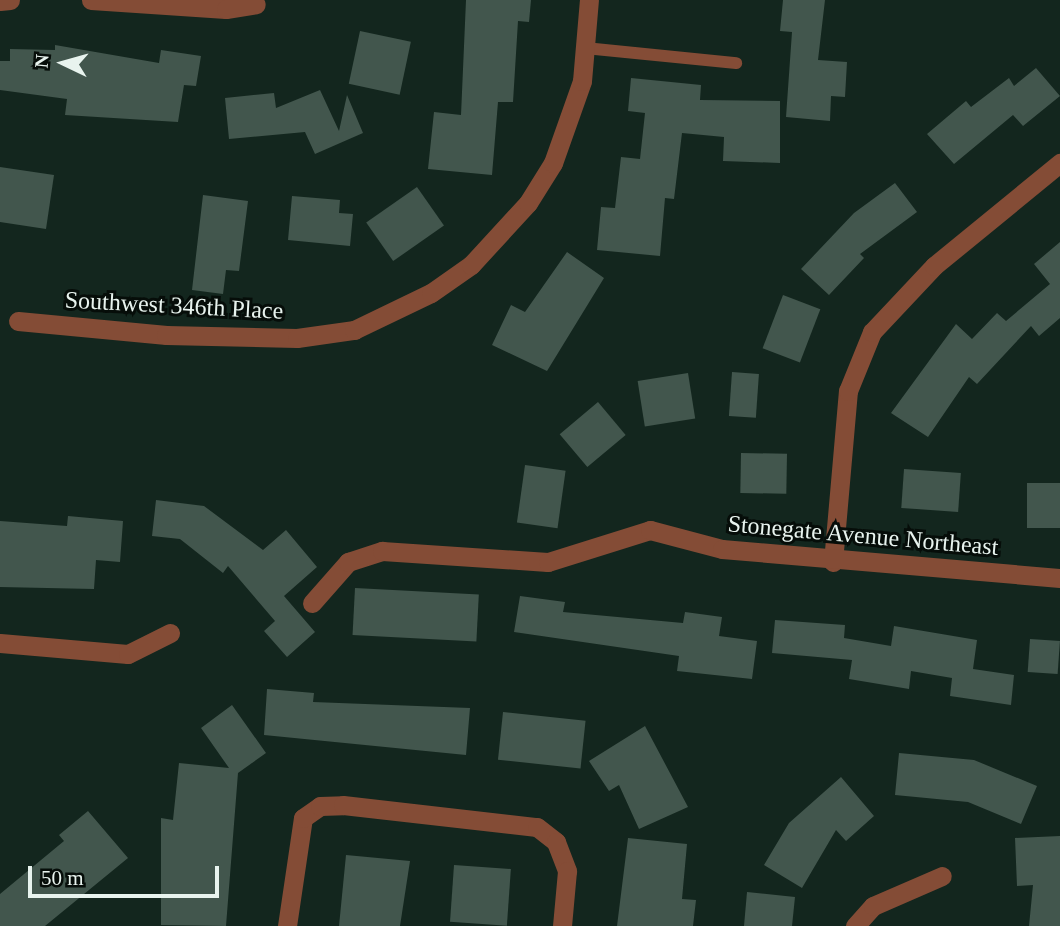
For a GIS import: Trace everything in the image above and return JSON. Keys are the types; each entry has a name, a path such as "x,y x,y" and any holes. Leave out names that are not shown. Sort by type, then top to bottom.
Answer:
{"street":[{"path":"0,1 10,0"},
{"path":"91,0 226,9 256,4"},
{"name":"Southwest 346th Place","path":"18,321 166,335 297,338 354,330 389,316 471,265 528,203 572,122 585,48 589,0"},
{"path":"833,562 848,391 872,332 934,266 1060,163"},
{"name":"Stonegate Avenue Northeast","path":"312,603 348,562 382,551 548,562 650,530 722,549 833,562 1060,579"},
{"path":"0,643 128,654 170,633"},
{"path":"286,926 303,818 320,806 343,805 500,818 537,827 556,842 566,871 562,926"},
{"path":"855,926 873,906 942,876"}],"lane":[{"path":"585,48 736,63"}],"building":[{"path":"466,0 531,0 529,22 518,21 513,102 498,102 492,175 428,169 434,112 461,115"},
{"path":"783,0 825,0 818,60 847,62 845,97 831,96 830,121 786,117 792,32 780,31"},
{"path":"360,31 411,42 400,95 349,84"},
{"path":"55,45 159,63 161,50 201,56 196,86 184,85 178,122 65,115 67,99 0,90 0,61 10,61 10,49 55,50"},
{"path":"1036,68 1060,96 1023,126 1013,115 954,164 927,134 966,101 971,107 1009,78 1014,86"},
{"path":"631,78 701,85 700,100 780,101 780,163 723,161 724,137 682,133 674,199 665,198 660,256 597,250 601,207 615,208 621,157 640,159 645,113 628,111"},
{"path":"320,90 339,131 347,95 363,133 315,154 305,132 229,139 225,98 274,93 276,108"},
{"path":"0,167 54,175 46,229 0,222"},
{"path":"895,183 917,212 860,254 864,258 829,295 801,269 854,213"},
{"path":"417,187 444,226 393,261 366,223"},
{"path":"203,195 248,201 239,271 226,270 223,294 192,290"},
{"path":"292,196 340,200 339,213 353,214 350,246 288,240"},
{"path":"1060,242 1060,318 1039,336 1031,326 977,384 969,377 928,437 891,413 956,324 972,339 997,313 1006,321 1050,284 1034,264"},
{"path":"567,252 604,278 547,371 492,345 511,305 525,312"},
{"path":"783,295 820,309 800,363 763,348"},
{"path":"732,372 759,374 756,418 729,416"},
{"path":"688,373 695,418 645,426 638,381"},
{"path":"598,402 626,435 587,467 560,434"},
{"path":"741,453 787,454 786,494 740,493"},
{"path":"525,465 566,471 558,528 517,522"},
{"path":"904,469 961,473 958,512 901,508"},
{"path":"1027,483 1060,483 1060,528 1027,528"},
{"path":"156,500 204,506 263,550 286,530 317,567 284,596 315,632 287,657 264,631 275,621 228,566 223,573 180,539 152,536"},
{"path":"68,516 123,521 120,562 96,560 94,589 0,587 0,521 67,526"},
{"path":"355,588 479,594 476,641 353,635"},
{"path":"520,596 565,602 563,612 683,623 685,612 722,617 719,636 757,641 752,679 677,671 679,656 514,632"},
{"path":"775,620 845,625 844,638 891,646 894,626 977,640 973,669 1014,675 1011,705 950,696 952,678 911,671 909,689 849,679 852,660 772,653"},
{"path":"1030,639 1060,641 1058,674 1028,672"},
{"path":"267,689 314,693 313,702 470,708 466,755 264,735"},
{"path":"232,705 266,753 238,773 226,926 161,925 161,818 173,820 179,763 229,768 201,728"},
{"path":"503,712 586,721 581,768 498,760"},
{"path":"645,726 688,807 639,829 619,785 609,791 589,761"},
{"path":"899,753 974,760 1037,786 1021,824 968,802 895,795"},
{"path":"841,777 874,816 846,841 836,830 802,888 764,865 789,823"},
{"path":"88,811 128,858 45,926 0,926 0,894 64,841 59,835"},
{"path":"1060,836 1060,926 1029,926 1033,885 1017,886 1015,838"},
{"path":"628,838 687,844 682,899 696,900 693,926 617,926"},
{"path":"346,855 410,861 400,926 339,926"},
{"path":"454,865 511,869 507,926 450,922"},
{"path":"747,892 795,897 792,926 744,926"}]}
